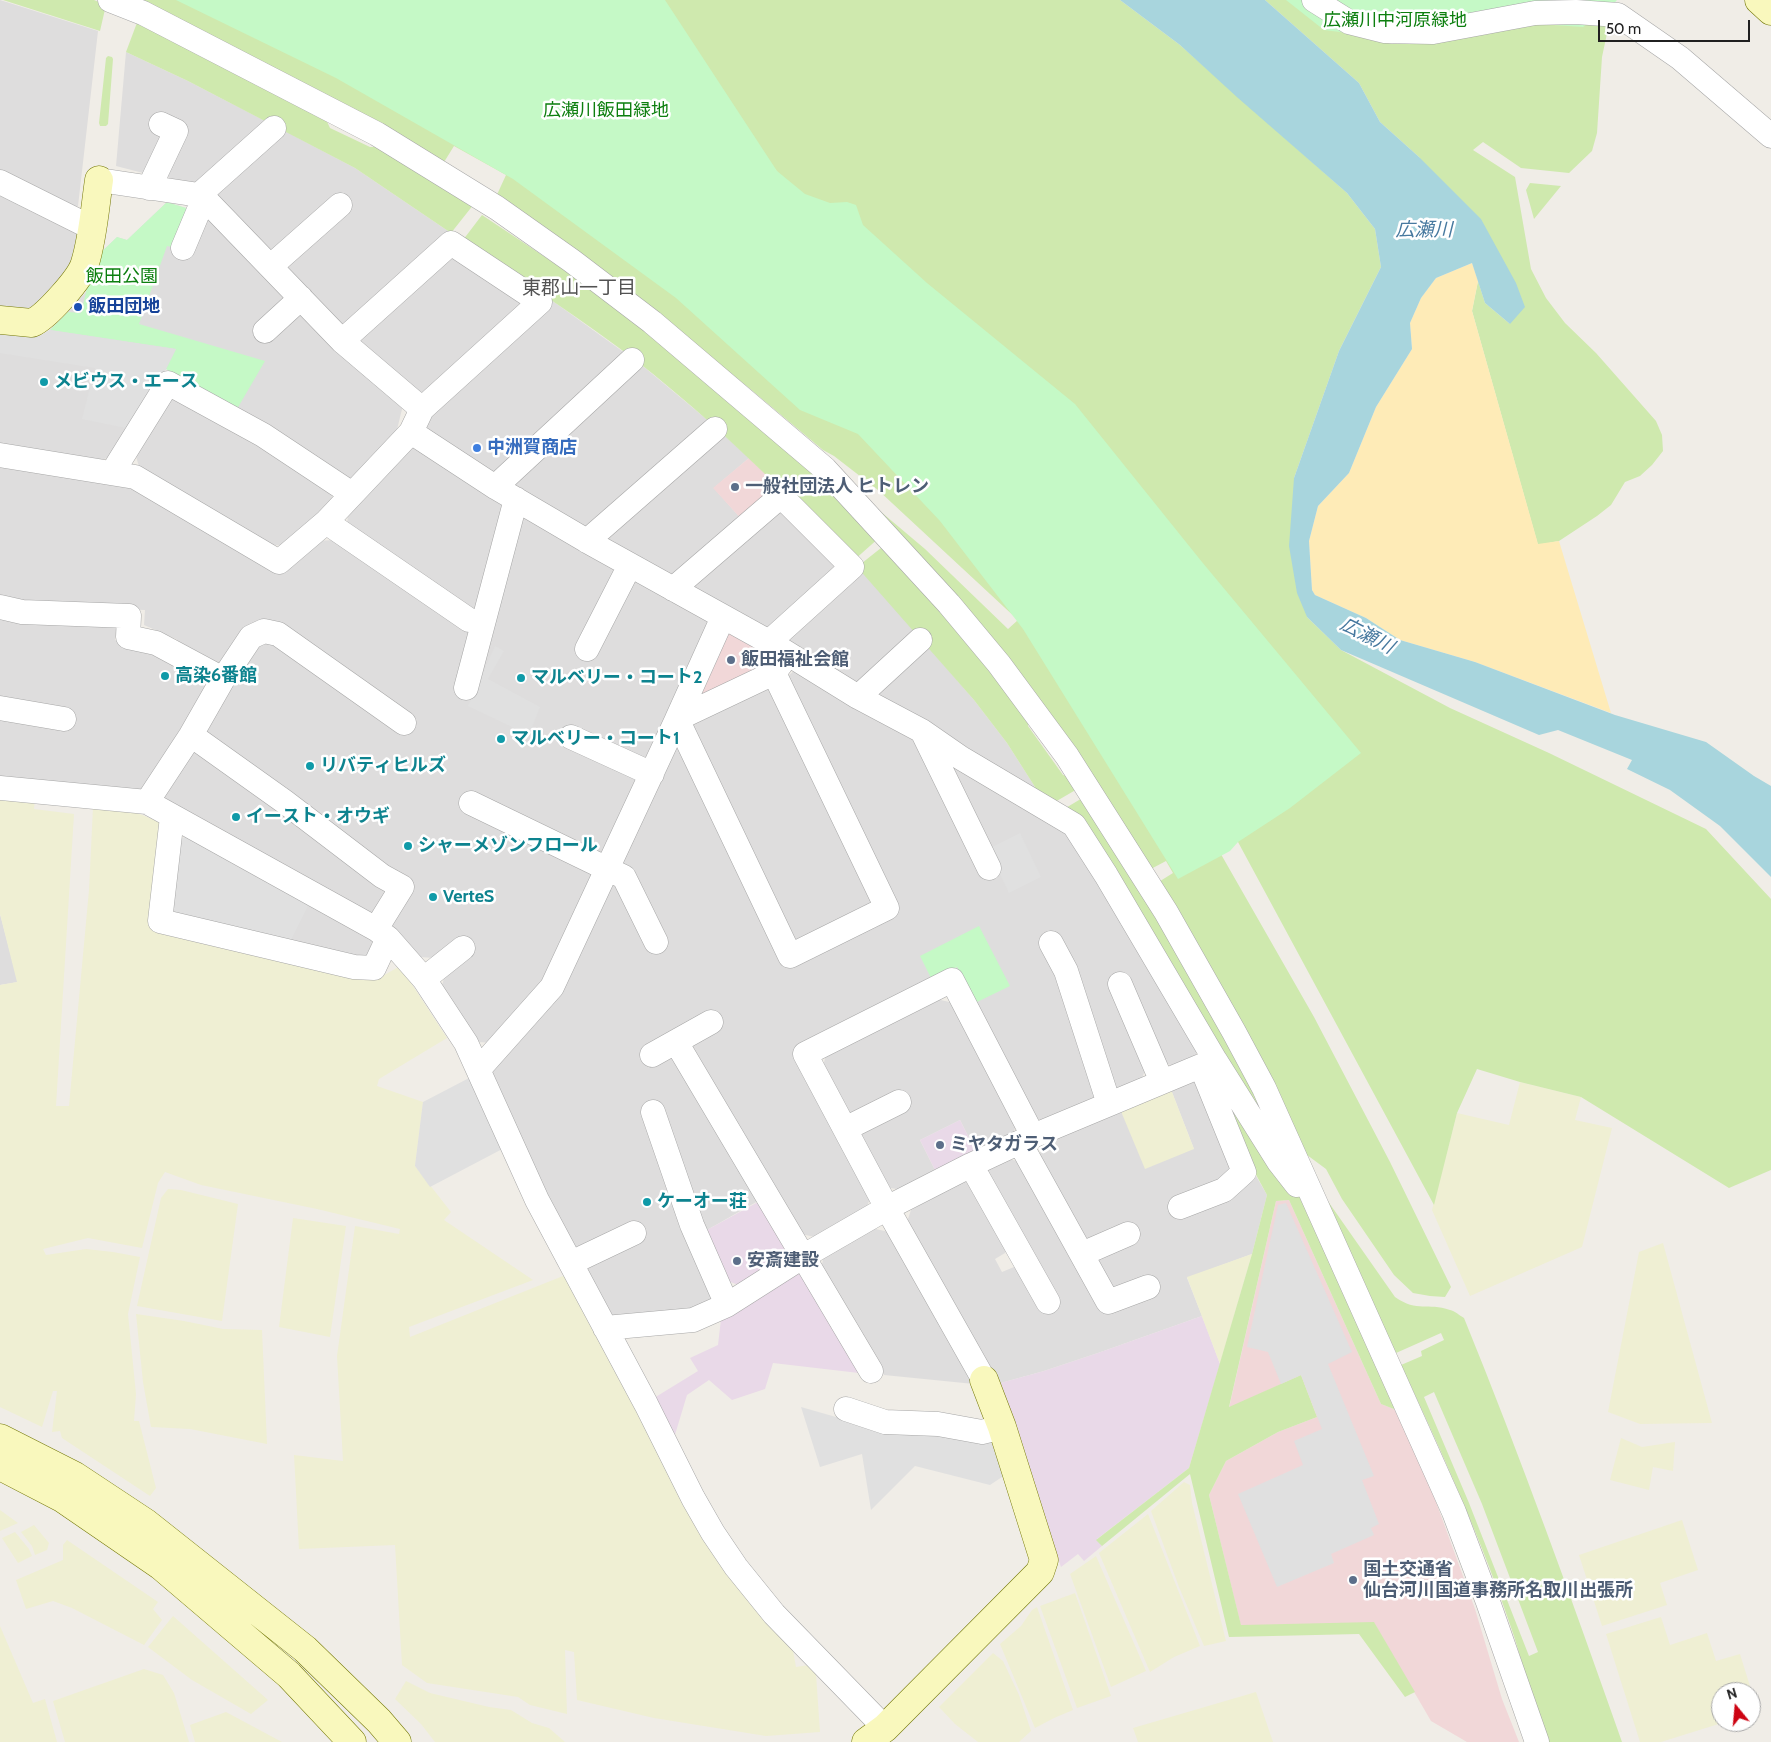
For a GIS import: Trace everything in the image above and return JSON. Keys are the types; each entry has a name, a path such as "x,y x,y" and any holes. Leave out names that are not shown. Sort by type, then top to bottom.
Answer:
{"street":[{"path":"110,0 143,13 377,134 497,208 572,261 652,322 825,469 949,604 999,664 1066,756 1166,912 1264,1088 1454,1512 1537,1742"},
{"path":"1314,0 1349,22 1385,31 1433,32 1535,13 1624,8 1771,136"},
{"path":"1759,0 1771,11"},
{"path":"149,188 176,131 161,124"},
{"path":"183,248 202,196 274,128"},
{"path":"0,320 32,323 44,316 57,303 84,265 99,180 202,196 342,340 422,409"},
{"path":"0,182 92,228"},
{"path":"271,266 340,205"},
{"path":"0,455 135,477 279,562 326,522 411,432 422,409 540,302 451,242 342,340"},
{"path":"265,331 302,298"},
{"path":"495,487 632,360"},
{"path":"112,473 168,383 263,435 352,494"},
{"path":"587,541 715,429"},
{"path":"411,432 495,487 587,541 779,648 858,697 922,731 961,758 1074,825 1111,883 1208,1063 1296,1185 1307,1184"},
{"path":"673,589 781,496 852,567 779,648 774,673 887,908 790,956 677,719"},
{"path":"466,688 516,499"},
{"path":"326,522 469,620"},
{"path":"587,649 630,565"},
{"path":"0,607 22,612 129,616 128,637 156,643 223,679"},
{"path":"479,1070 552,987 723,617"},
{"path":"147,802 191,735 223,679 251,636 264,631 278,634 320,666 404,723"},
{"path":"858,697 920,640"},
{"path":"677,719 774,673"},
{"path":"0,708 64,719"},
{"path":"922,731 990,868"},
{"path":"172,817 160,921 354,966 374,968 382,934 402,888 382,876 285,802 191,735"},
{"path":"571,737 652,774"},
{"path":"0,788 147,802 382,934 424,979 449,1014 466,1043 537,1200 713,1533 736,1567 875,1735 1040,1572 1044,1560 1002,1428 984,1380 887,1208 805,1054 952,980 1082,1254 1108,1302 1148,1286"},
{"path":"471,803 624,877 656,942"},
{"path":"1051,943 1066,971 1109,1104"},
{"path":"424,979 464,948"},
{"path":"1120,984 1162,1082"},
{"path":"652,1055 711,1022"},
{"path":"676,1042 871,1370"},
{"path":"605,1328 693,1320 727,1305 804,1256 887,1208 971,1166 1027,1139 1208,1063"},
{"path":"1180,1207 1224,1190 1244,1172 1208,1063"},
{"path":"845,1129 899,1102"},
{"path":"652,1112 692,1224 727,1305"},
{"path":"971,1166 1048,1302"},
{"path":"571,1263 634,1233"},
{"path":"1082,1254 1128,1234"},
{"path":"846,1409 886,1422 938,1424 982,1432 1002,1428"},
{"path":"0,1438 75,1476 146,1523 305,1649 379,1721 397,1742"},
{"path":"0,1466 62,1498 161,1566 289,1675 352,1742"}],"shaded area":[{"path":"0,0 98,31 78,206 69,210 0,176"},
{"path":"126,52 188,81 271,124 196,186 163,176 168,133 147,174 116,166"},
{"path":"281,129 355,168 451,233 347,325 339,326 273,254 217,198 215,186"},
{"path":"0,187 81,231 78,247 61,282 30,309 0,308"},
{"path":"167,202 186,208 189,215 206,212 299,308 404,401 394,442 360,478 345,479 237,409 166,369 126,428 111,457 93,462 0,447 0,333 40,336 50,330 86,292 94,259 117,237 127,240"},
{"path":"446,252 526,299 425,394 417,390 359,342 358,332"},
{"path":"550,299 629,356 499,475 486,475 424,427 427,415"},
{"path":"50,330 176,349 166,369 126,428 82,419 95,368 0,353 0,333 40,336"},
{"path":"638,362 711,423 589,531 508,487"},
{"path":"167,399 181,400 330,487 333,503 283,546 268,544 139,467 134,449"},
{"path":"722,433 749,458 714,488 744,522 667,580 604,540"},
{"path":"412,447 715,620 648,762 637,775 639,782 547,979 494,1043 478,1042 441,989 446,971 436,958 419,957 389,924 413,886 204,737 202,728 259,640 281,625 219,667 192,652 176,639 144,625 145,610 30,607 0,603 0,462 136,485 279,571 315,541 335,540 347,527 348,512"},
{"path":"749,458 781,489 744,522 713,488"},
{"path":"782,507 840,568 763,631 690,590"},
{"path":"860,569 919,636 856,686 785,642"},
{"path":"0,612 118,622 115,640 149,648 214,681 146,794 0,778"},
{"path":"723,630 753,642 765,667 695,704"},
{"path":"926,644 974,700 1007,743 1035,787 1033,793 878,695 877,688"},
{"path":"495,646 504,651 488,679 540,707 529,735 468,706"},
{"path":"798,667 917,735 949,768 953,760 1065,825 1197,1048 1195,1059 1175,1067 1161,1061 1147,1065 1141,1081 1114,1091 1100,1087 1094,1100 1046,1121 1032,1118 956,967 797,1049 872,1192 867,1207 815,1237 801,1234 669,1052 758,1201 707,1230 715,1297 688,1312 611,1318 574,1251 488,1080 492,1068 618,864 679,739 789,962 896,912 786,678"},
{"path":"766,686 776,687 878,903 792,944 691,722"},
{"path":"192,745 394,889 377,917 162,805 159,795"},
{"path":"1020,833 1041,877 1009,893 988,849"},
{"path":"188,835 309,904 290,942 170,914 179,840"},
{"path":"179,840 373,938 367,963 290,942"},
{"path":"0,914 18,982 0,985"},
{"path":"936,999 954,1003 1016,1126 1011,1138 977,1154 960,1120 920,1140 937,1174 904,1190 890,1188 861,1136 863,1128 848,1115 823,1066 826,1055"},
{"path":"471,1077 508,1146 430,1187 415,1166 423,1102"},
{"path":"1191,1080 1204,1086 1267,1195 1252,1254 1187,1278 1202,1316 1044,1371 997,1384 906,1225 911,1210 964,1180 976,1184 1008,1244 1005,1253 995,1259 1002,1272 1014,1267 1022,1269 980,1169 1002,1157 1024,1163 1110,1291 1091,1241 1078,1238 1037,1157 1048,1141 1120,1109 1194,1149 1170,1087"},
{"path":"960,1120 977,1154 937,1174 920,1140"},
{"path":"1289,1200 1381,1404 1399,1411 1428,1480 1475,1609 1502,1699 1519,1742 1467,1742 1431,1721 1374,1623 1241,1626 1209,1495 1226,1461 1278,1432 1317,1417 1301,1375 1229,1408 1276,1201"},
{"path":"758,1202 791,1251 741,1286 728,1281 707,1230"},
{"path":"1286,1203 1352,1352 1328,1364 1374,1476 1362,1480 1379,1524 1371,1528 1374,1535 1331,1554 1334,1563 1277,1587 1238,1494 1303,1465 1294,1441 1322,1429 1301,1375 1281,1384 1268,1352 1247,1347 1278,1205"},
{"path":"871,1228 889,1232 974,1384 884,1375 821,1271 824,1253"},
{"path":"800,1271 859,1373 773,1363 765,1389 732,1400 709,1380 687,1395 674,1438 654,1398 698,1371 690,1358 718,1345 721,1319"},
{"path":"1202,1316 1220,1364 1189,1468 1097,1539 1102,1546 1084,1561 1078,1554 1061,1567 997,1384 1044,1371"},
{"path":"801,1407 885,1431 992,1438 1005,1475 990,1485 915,1466 871,1510 862,1454 820,1467"}],"green space":[{"path":"3,0 94,0 106,5 100,31"},
{"path":"125,0 202,0 701,231 1210,835 1314,1017 1390,1162 1451,1287 1445,1297 1413,1293 1394,1275 1342,1199 1326,1169 1303,1152 1157,883 1173,873 1166,861 1149,870 861,495 925,549 1008,629 1018,620 878,490 834,456 823,450 749,388 610,279 495,199 506,175 454,146 441,167"},
{"name":"広瀬川飯田緑地","path":"176,0 665,0 777,171 805,194 830,203 847,202 856,205 863,225 927,283 1075,404 1202,562 1361,753 1290,808 1238,842 1230,851 1178,879 1023,629 940,521 858,434 800,410 676,298 513,179 336,78"},
{"path":"490,0 836,241 631,0 1120,0 1180,45 1347,193 1375,229 1381,267 1339,351 1294,478 1307,617 1341,650 1450,708 1549,753 1706,829 1771,899 1771,1170 1729,1188 1581,1097 1477,1069 1457,1113 1434,1205 1238,842 1145,684"},
{"path":"1265,0 1303,0 1356,34 1392,44 1457,39 1539,24 1609,24 1602,57 1597,133 1592,151 1569,173 1521,168 1483,142 1473,150 1515,177 1531,269 1546,298 1565,323 1596,353 1656,421 1662,435 1663,451 1652,465 1640,476 1625,482 1611,505 1559,541 1538,545 1472,311 1478,281 1485,303 1510,324 1419,157 1380,122 1359,83"},
{"name":"広瀬川中河原緑地","path":"1286,0 1617,0 1608,10 1583,27 1539,24 1457,39 1356,34 1324,30"},
{"path":"138,20 323,113 330,128 370,147 384,147 474,204 451,233 355,168 188,81 126,52"},
{"path":"108,56 113,59 108,124 100,126 106,58"},
{"path":"1530,183 1561,186 1534,219 1526,190"},
{"name":"飯田公園","path":"167,202 186,208 189,215 176,248 167,246 139,324 265,361 237,409 166,369 176,349 50,330 68,312 81,313 94,259 117,237 127,240"},
{"path":"482,215 566,271 726,391 880,537 853,561 749,459 667,386 596,331 463,240"},
{"path":"886,544 1029,717 1028,726 1063,775 1073,778 1079,788 1055,802 1033,793 1035,787 1007,743 974,700 857,567"},
{"path":"0,797 35,799 34,809 74,814 56,1106 69,1106 89,890 93,807 135,812 164,824 316,964 381,977 400,966 447,1038 379,1079 377,1086 423,1102 415,1166 451,1212 444,1220 533,1280 409,1327 410,1337 568,1274 792,1645 796,1667 809,1665 816,1674 820,1732 766,1736 654,1718 577,1700 574,1652 565,1650 567,1714 530,1705 518,1697 427,1683 402,1665 395,1545 299,1549 294,1455 343,1461 337,1356 355,1226 399,1234 400,1229 317,1209 201,1185 165,1172 158,1183 142,1248 88,1238 43,1249 46,1255 86,1249 140,1257 128,1314 136,1394 134,1421 139,1421 156,1488 150,1496 62,1438 60,1431 52,1432 57,1391 53,1391 42,1427 0,1407 0,985 17,982 0,914"},
{"path":"1084,797 1143,888 1296,1171 1064,809"},
{"path":"979,926 1010,986 975,1003 957,967 932,980 920,956"},
{"path":"1215,1075 1301,1197 1399,1411 1381,1404 1289,1200 1276,1201 1229,1407 1301,1375 1317,1417 1278,1432 1226,1461 1209,1495 1241,1625 1374,1622 1415,1692 1405,1697 1359,1634 1229,1637 1190,1474 1102,1546 1096,1540 1189,1468 1252,1254 1267,1195 1254,1171"},
{"path":"1520,1082 1581,1097 1575,1120 1612,1128 1582,1247 1470,1296 1432,1210 1457,1113 1509,1125"},
{"path":"1170,1087 1194,1149 1145,1169 1120,1109"},
{"path":"168,1189 181,1190 238,1204 222,1321 137,1306 161,1198"},
{"path":"1322,1197 1325,1197 1395,1297 1410,1305 1442,1308 1455,1312 1464,1318 1546,1529 1622,1742 1545,1742 1514,1636 1476,1533 1401,1365 1422,1356 1421,1351 1444,1340 1441,1333 1396,1353","holes":["1434,1392 1482,1504 1538,1652 1529,1656 1469,1503 1424,1397"]},
{"path":"293,1218 346,1226 330,1337 279,1327"},
{"path":"1663,1243 1712,1423 1640,1424 1608,1412 1639,1252"},
{"path":"1252,1254 1220,1364 1187,1277"},
{"path":"136,1314 223,1329 262,1330 267,1444 190,1429 151,1427 143,1382"},
{"path":"1621,1438 1642,1447 1675,1442 1673,1471 1653,1467 1649,1490 1610,1480"},
{"path":"1184,1482 1190,1485 1192,1503 1226,1641 1204,1646 1179,1587 1151,1511"},
{"path":"0,1510 18,1523 0,1531"},
{"path":"1148,1514 1200,1646 1174,1657 1150,1672 1099,1553"},
{"path":"1682,1520 1698,1570 1660,1583 1667,1605 1602,1626 1579,1555"},
{"path":"34,1525 49,1543 47,1550 35,1555 32,1546 21,1532"},
{"path":"15,1532 29,1549 32,1556 18,1563 2,1538"},
{"path":"67,1540 158,1602 153,1609 162,1620 144,1645 72,1608 53,1601 26,1609 16,1580 63,1560 63,1545"},
{"path":"1096,1556 1146,1671 1111,1687 1070,1574"},
{"path":"1075,1593 1111,1696 1077,1708 1040,1606"},
{"path":"1037,1607 1073,1710 1035,1728 1000,1644 1021,1626 1032,1610"},
{"path":"173,1616 268,1700 251,1714 192,1680 148,1647"},
{"path":"1661,1617 1670,1645 1707,1633 1716,1661 1740,1654 1749,1682 1711,1682 1711,1726 1661,1742 1640,1742 1606,1634"},
{"path":"0,1626 33,1703 45,1699 57,1742 0,1742"},
{"path":"993,1653 1003,1661 1019,1695 1031,1731 1019,1742 978,1742 955,1724 939,1707"},
{"path":"144,1669 163,1675 174,1693 189,1742 65,1742 53,1701"},
{"path":"406,1681 430,1693 489,1707 511,1710 532,1723 549,1728 565,1742 435,1742 421,1724 395,1699"},
{"path":"1256,1692 1273,1742 1138,1742 1133,1728"},
{"path":"226,1712 282,1742 195,1742 190,1725"}],"sand":[{"path":"1472,263 1478,281 1472,311 1538,544 1559,541 1611,713 1475,662 1400,640 1366,618 1315,595 1312,590 1309,541 1318,506 1349,473 1376,407 1412,349 1410,323 1421,298 1436,278"}],"water":[{"name":"広瀬川","path":"1120,0 1265,0 1359,83 1380,122 1419,157 1481,219 1516,283 1525,307 1510,324 1485,303 1472,263 1436,278 1421,298 1410,323 1412,349 1376,407 1349,473 1318,506 1309,541 1312,590 1315,595 1366,618 1400,640 1475,662 1615,715 1706,742 1771,786 1771,877 1720,826 1670,790 1627,769 1632,760 1558,730 1539,735 1341,650 1307,617 1297,593 1289,546 1294,478 1339,351 1381,267 1375,229 1347,193 1180,45"}],"place":[{"name":"飯田団地","path":"78,307"},
{"name":"メビウス・エース","path":"44,382"},
{"name":"中洲賀商店","path":"477,448"},
{"name":"一般社団法人 ヒトレン","path":"735,487"},
{"name":"飯田福祉会館","path":"731,660"},
{"name":"高染6番館","path":"165,676"},
{"name":"マルベリー・コート2","path":"521,678"},
{"name":"マルベリー・コート1","path":"501,739"},
{"name":"リバティヒルズ","path":"310,766"},
{"name":"イースト・オウギ","path":"236,817"},
{"name":"シャーメゾンフロール","path":"408,846"},
{"name":"VerteS","path":"433,897"},
{"name":"ミヤタガラス","path":"940,1145"},
{"name":"ケーオー荘","path":"647,1202"},
{"name":"安斎建設","path":"737,1261"},
{"name":"国土交通省 仙台河川国道事務所名取川出張所","path":"1353,1580"}],"district":[{"name":"東郡山一丁目","path":"579,288"}]}
